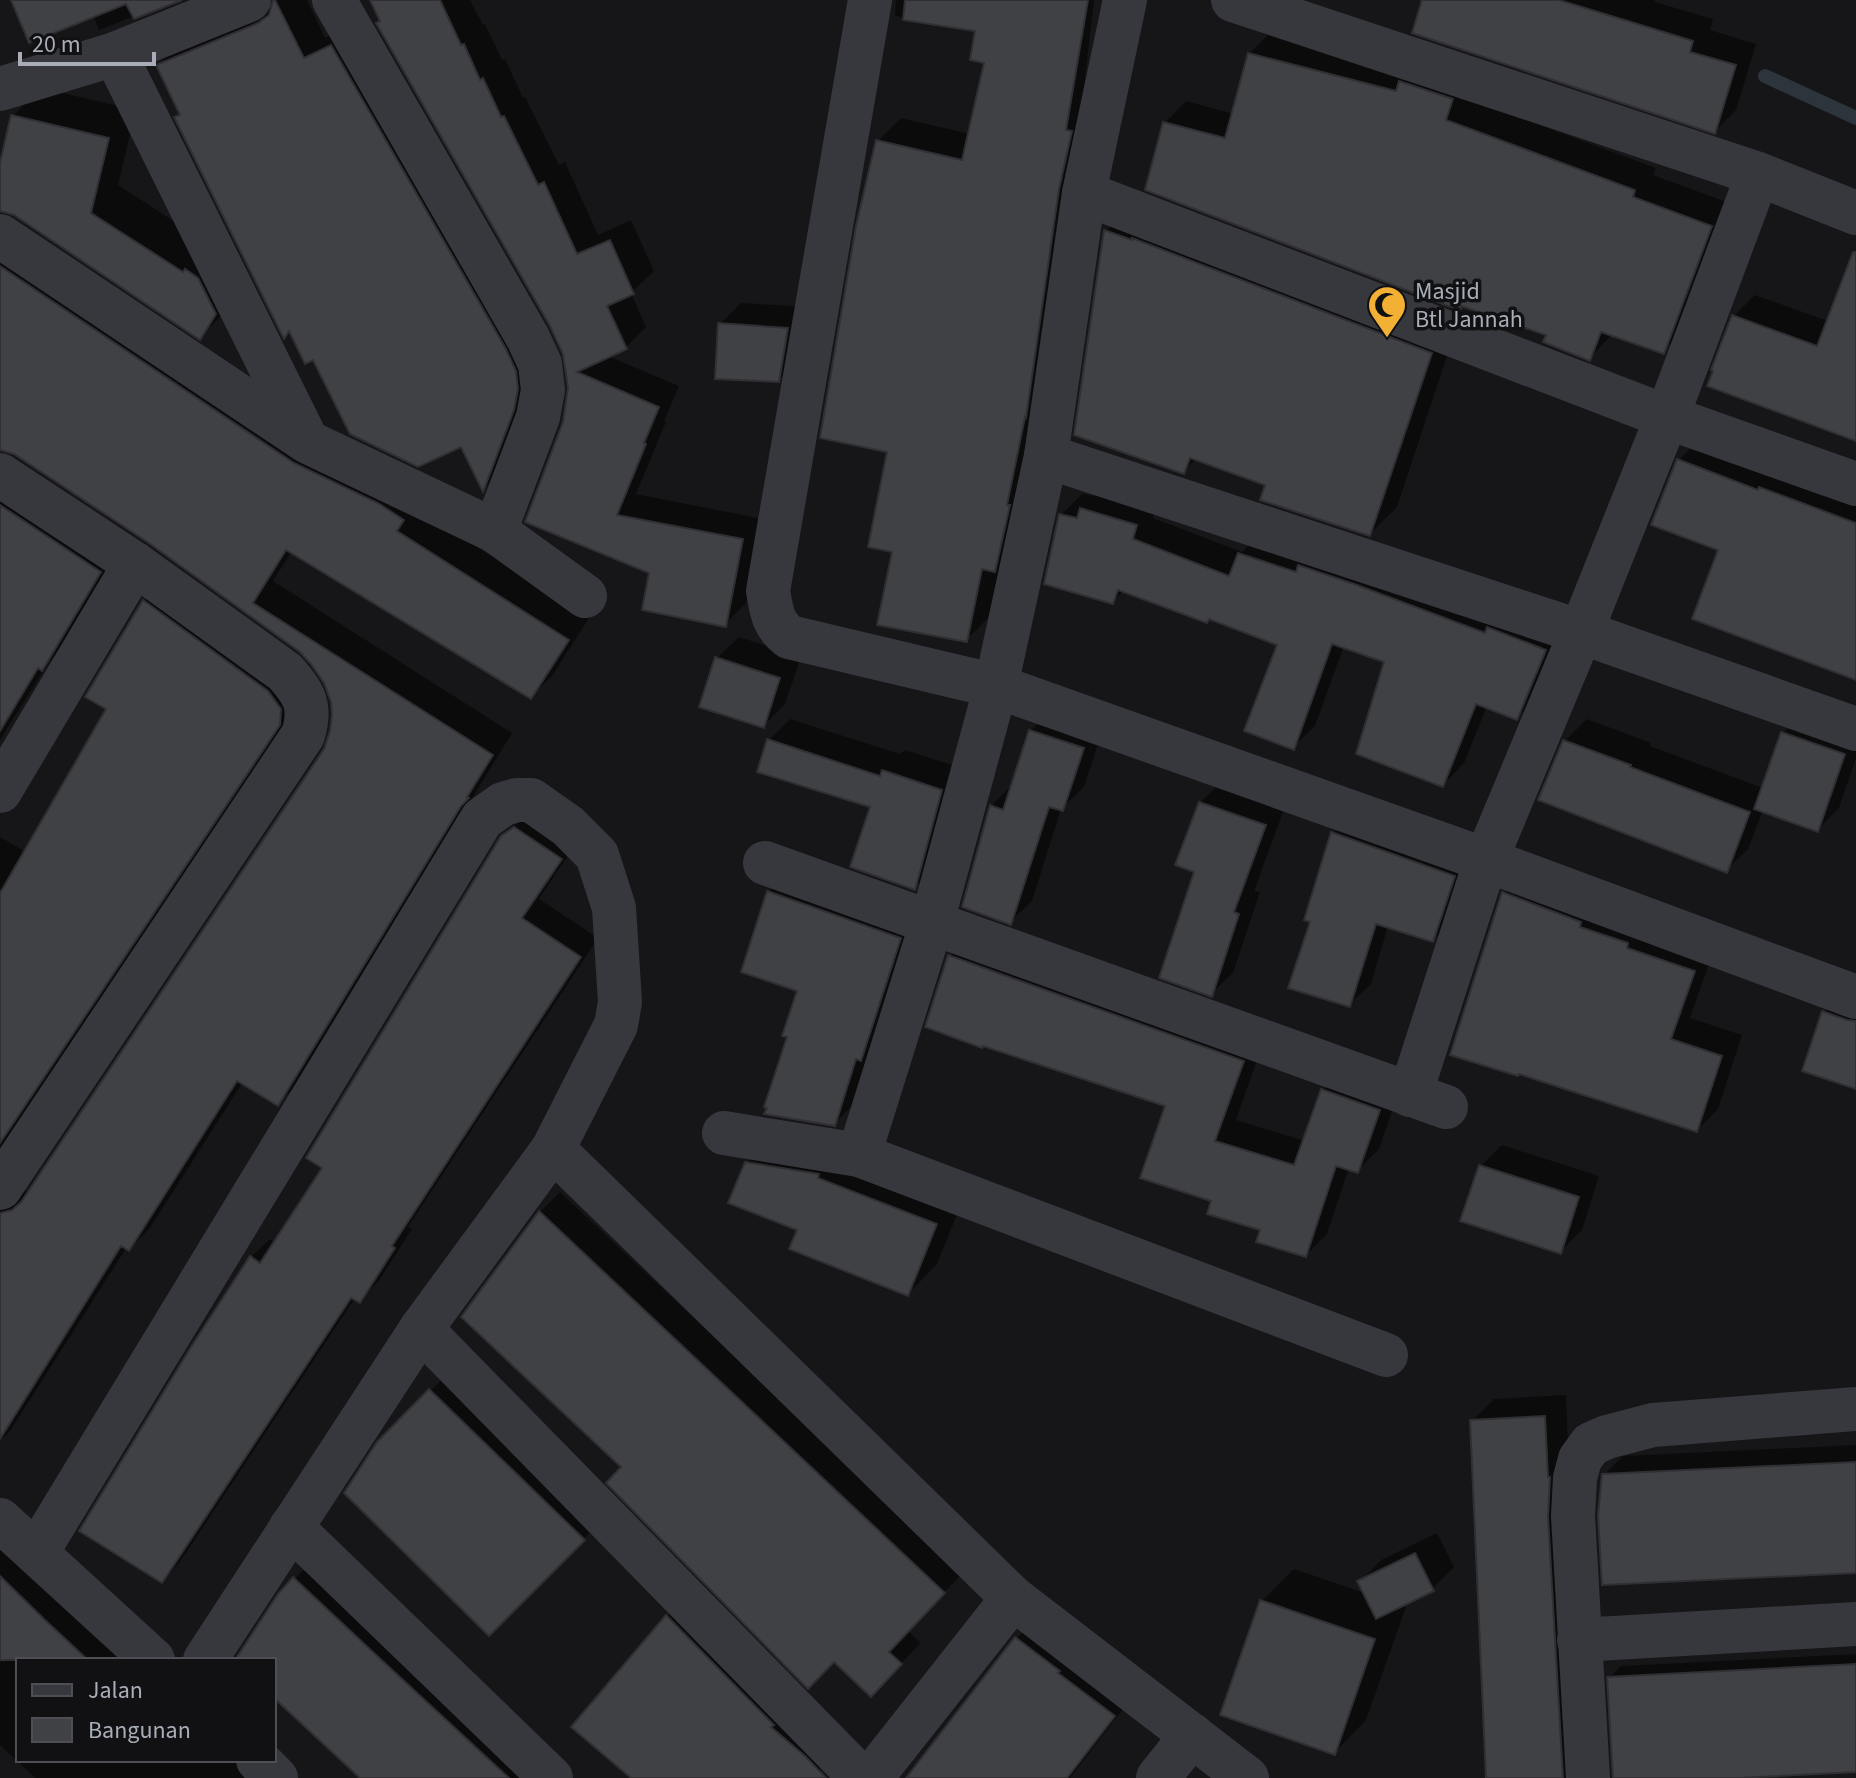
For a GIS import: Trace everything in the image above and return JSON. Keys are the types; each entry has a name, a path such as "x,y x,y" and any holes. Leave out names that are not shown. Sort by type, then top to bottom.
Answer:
{"street":[{"path":"4,75 115,54 249,0"},
{"path":"334,0 540,364 543,390 538,417 495,531"},
{"path":"870,0 768,591 778,628 789,637 996,686 1486,860 1856,997"},
{"path":"859,1155 932,922 996,686 1046,456 1084,193 1125,0"},
{"path":"1233,0 1758,174 1856,213"},
{"path":"115,54 308,442"},
{"path":"765,863 1428,1101 1486,860 1667,417 1758,174"},
{"path":"1084,193 1667,417 1856,484"},
{"path":"0,236 308,442 495,531 585,596"},
{"path":"1046,456 1581,632 1856,729"},
{"path":"0,475 135,564 285,672 302,690 308,720 303,735 0,1188"},
{"path":"0,791 135,564"},
{"path":"37,1552 482,819 503,804 531,800 568,826 597,855 614,908 620,1002 616,1025 553,1149 421,1329 206,1658"},
{"path":"724,1133 859,1155 1386,1355"},
{"path":"553,1149 1013,1598 1247,1778"},
{"path":"421,1329 861,1778"},
{"path":"1588,1778 1573,1516 1575,1478 1580,1459 1591,1444 1653,1425 1856,1409"},
{"path":"0,1520 151,1658"},
{"path":"291,1527 551,1778"},
{"path":"871,1778 1013,1598"},
{"path":"1579,1640 1856,1624"},
{"path":"1158,1778 1192,1735"},
{"path":"260,1762 276,1778"}],"building":[{"path":"11,0 182,0 134,19 126,4 29,43"},
{"path":"273,0 304,58 331,45 516,371 518,389 514,410 483,492 461,447 418,467 350,434 313,360 305,364 289,331 284,339 174,117 180,115 156,65 258,23 269,15"},
{"path":"370,0 440,0 461,45 464,44 480,80 483,78 501,117 504,116 538,185 544,182 577,254 610,240 634,294 607,306 627,349 577,372 659,407 617,515 743,539 726,627 642,610 649,573 525,522 563,422 568,388 563,354 550,326 376,23 380,21"},
{"path":"905,0 1088,0 1066,130 1072,131 1059,189 1026,418 1007,505 1010,505 995,572 982,569 967,642 877,625 892,552 868,547 887,452 820,438 856,226 876,140 962,160 984,63 970,60 975,31 903,20"},
{"path":"1422,0 1559,0 1693,41 1690,52 1736,65 1715,134 1412,33"},
{"path":"1248,53 1396,91 1399,81 1453,99 1446,120 1635,190 1633,197 1712,226 1664,354 1601,332 1590,361 1543,342 1546,335 1461,306 1461,309 1448,306 1145,190 1163,122 1225,138"},
{"path":"11,115 109,138 91,213 183,272 185,269 198,278 216,314 200,340 14,215 0,211 0,163"},
{"path":"1104,230 1432,353 1370,536 1260,500 1265,485 1190,458 1184,474 1074,435"},
{"path":"1853,252 1856,252 1856,441 1707,386 1732,315 1817,346"},
{"path":"0,266 294,463 378,503 404,520 397,531 569,640 531,699 286,550 253,603 493,755 278,1106 237,1081 129,1251 121,1246 0,1439 0,1213 12,1210 21,1202 324,749 332,715 324,683 300,652 149,543 14,454 0,450"},
{"path":"718,323 788,328 779,382 715,379"},
{"path":"1677,459 1856,523 1856,680 1692,619 1718,550 1651,525"},
{"path":"0,505 101,572 42,671 38,668 0,731"},
{"path":"1080,508 1137,525 1133,539 1229,576 1238,553 1296,572 1298,565 1485,633 1487,627 1546,650 1517,720 1476,704 1443,787 1356,754 1384,662 1332,644 1294,750 1244,731 1277,645 1118,590 1113,604 1044,584 1059,514 1077,518"},
{"path":"143,600 268,691 281,709 280,725 0,1143 0,893 106,709 85,697"},
{"path":"715,657 780,678 764,728 699,707"},
{"path":"1029,730 1084,748 1063,811 1049,807 1011,925 962,907 990,805 1003,810"},
{"path":"1781,732 1845,754 1818,832 1754,809"},
{"path":"767,739 880,776 882,770 942,790 915,890 850,867 870,807 757,772"},
{"path":"1563,740 1750,812 1727,873 1538,800"},
{"path":"1199,802 1266,825 1234,912 1239,914 1212,997 1159,978 1194,872 1175,865"},
{"path":"514,827 562,859 522,918 581,957 392,1246 395,1248 360,1303 351,1298 162,1583 79,1531 250,1256 260,1263 322,1168 306,1158 501,836"},
{"path":"1331,832 1455,876 1433,942 1376,924 1350,1007 1288,988 1310,922 1304,920"},
{"path":"767,891 901,938 861,1061 856,1059 835,1126 764,1114 787,1037 782,1036 797,991 741,972"},
{"path":"1502,892 1581,922 1580,927 1628,943 1627,948 1695,971 1671,1039 1722,1056 1697,1132 1450,1055"},
{"path":"948,955 1244,1061 1215,1141 1294,1165 1321,1089 1380,1110 1358,1173 1336,1166 1306,1257 1256,1242 1260,1230 1207,1214 1211,1201 1140,1178 1165,1106 925,1027"},
{"path":"1822,1011 1856,1021 1856,1089 1802,1071"},
{"path":"745,1162 819,1174 818,1178 937,1224 908,1296 789,1249 797,1230 728,1203"},
{"path":"1479,1165 1579,1197 1561,1254 1460,1221"},
{"path":"539,1211 945,1593 889,1652 902,1664 871,1697 834,1662 808,1689 606,1483 621,1467 461,1317"},
{"path":"429,1389 585,1540 489,1636 344,1493 377,1442"},
{"path":"1545,1416 1563,1778 1486,1778 1470,1420"},
{"path":"1856,1462 1856,1573 1602,1585 1598,1516 1602,1474"},
{"path":"1415,1553 1434,1591 1376,1619 1357,1581"},
{"path":"0,1576 86,1658 16,1658 0,1660"},
{"path":"293,1577 509,1778 360,1778 276,1700 276,1658 236,1658 278,1594"},
{"path":"1260,1600 1375,1639 1335,1755 1220,1715"},
{"path":"666,1615 774,1725 771,1727 826,1778 631,1778 571,1727"},
{"path":"1015,1637 1115,1716 1067,1778 906,1778"},
{"path":"1856,1664 1856,1772 1739,1778 1613,1778 1607,1677"}],"waterway":[{"path":"1765,76 1856,118"}],"place":[{"name":"Masjid Btl Jannah","path":"1387,339"}]}
